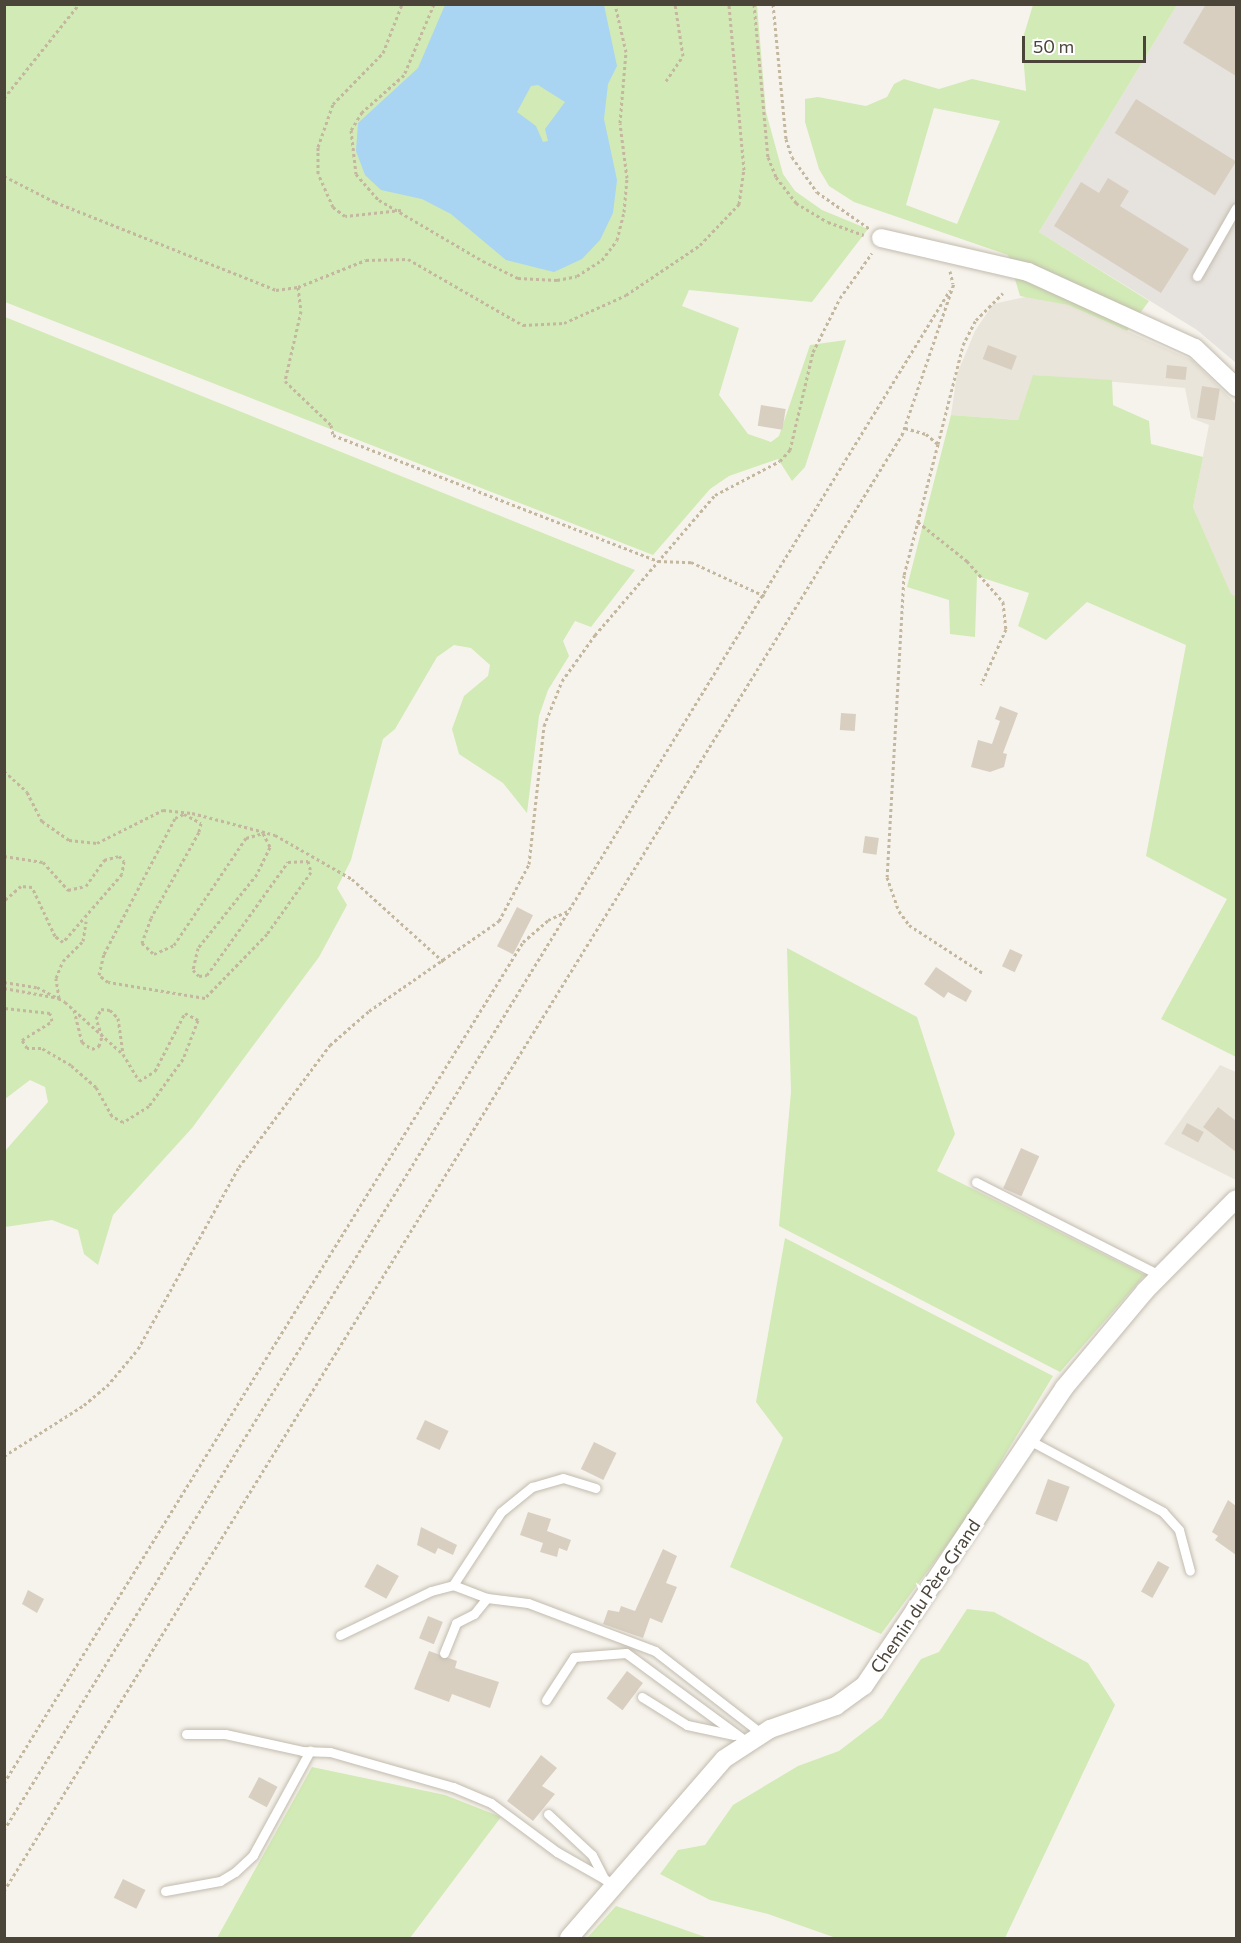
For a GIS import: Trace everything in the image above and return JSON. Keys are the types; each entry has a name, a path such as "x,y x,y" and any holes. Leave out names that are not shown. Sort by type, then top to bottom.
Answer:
{"street":[{"path":"881,238 1028,272 1132,317 1195,348 1236,387"},
{"name":"Chemin du Père Grand","path":"568,1938 609,1882 724,1759 748,1737 836,1706 864,1686 1029,1440 1101,1341 1159,1275 1236,1199"}],"lane":[{"path":"1197,276 1236,208"},
{"path":"976,1182 1159,1275"},
{"path":"1029,1440 1163,1512 1179,1530 1190,1571"},
{"path":"453,1585 501,1512 532,1487 563,1478 596,1488"},
{"path":"340,1635 431,1591 453,1585 487,1598 528,1603 655,1651 748,1737"},
{"path":"444,1653 456,1623 474,1614 487,1598"},
{"path":"546,1700 574,1656 626,1653 748,1737"},
{"path":"642,1697 687,1725 748,1737"},
{"path":"186,1734 225,1734 387,1765 491,1803 556,1852 609,1882"},
{"path":"165,1891 220,1881 247,1861 310,1752"},
{"path":"548,1814 592,1855 609,1882"}],"path":[{"path":"4,98 79,4"},
{"path":"401,210 345,216 324,192 318,165 318,147 333,104 383,53 402,4"},
{"path":"434,4 404,75 362,112 351,130 356,174 379,200 401,210 518,278 577,276 602,260 617,240 627,178 620,123 626,52 615,4"},
{"path":"666,81 683,56 675,4"},
{"path":"4,177 55,202 276,290 298,287 366,260 408,259 523,325 541,327 564,323 626,296 700,245 739,204 744,170 729,4"},
{"path":"754,4 768,157 776,177 796,202 821,218 881,238"},
{"path":"773,4 784,128 792,157 812,187 881,238"},
{"path":"4,1456 107,1386 172,1293 239,1167 324,1053 369,1011 444,962 499,921 522,882 535,830 544,726 551,704 595,635 715,495 780,461 789,450 813,352 840,298 881,238"},
{"path":"4,1891 904,428 954,283 938,252"},
{"path":"4,1830 765,596 954,283"},
{"path":"298,287 301,311 285,381 331,425 333,435 658,561 691,562 765,596"},
{"path":"982,973 909,924 898,911 887,877 904,575 963,345 975,320 1003,293"},
{"path":"904,428 926,434 938,444"},
{"path":"918,522 967,561 1003,602 1006,629 981,686"},
{"path":"4,771 27,792 42,821 69,840 97,843 163,810 275,835 352,879 444,962"},
{"path":"184,814 201,823 199,832 151,918 142,943 154,954 174,945 246,838 264,834 270,847 257,874 198,948 193,970 199,976 207,975 288,862 308,861 311,872 267,934 205,998 108,982 99,975 104,954 170,828 184,814"},
{"path":"4,856 43,862 62,886 79,890 104,860 119,856 124,861 122,874 86,919 63,942 55,936 32,887 21,886 4,901"},
{"path":"4,1783 510,962 548,920 572,909"},
{"path":"59,998 56,978 63,961 82,941 86,919"},
{"path":"4,982 37,987 59,998 123,1054 139,1081 146,1079 165,1054 185,1013 198,1020 183,1059 156,1097 135,1119 123,1122 112,1116 96,1087 71,1065 42,1048 27,1048 22,1040 52,1021 50,1013 4,1008"},
{"path":"4,988 59,998"},
{"path":"74,1010 86,1047 99,1046 102,1036 96,1019 101,1008 118,1018 123,1054"}],"shaded area":[{"path":"1177,5 1236,5 1236,363 1197,330 1039,232"},
{"path":"1030,296 1068,305 1192,360 1236,404 1236,597 1231,595 1193,507 1209,425 1191,418 1185,388 1034,375 1018,420 951,415 957,374 975,331 993,304"},
{"path":"1220,1065 1236,1072 1236,1180 1164,1144"}],"green space":[{"path":"5,5 757,5 766,112 783,174 795,191 822,210 868,229 812,302 689,290 682,306 739,328 719,395 748,434 771,442 779,436 810,345 846,340 805,467 792,481 778,459 729,476 710,489 653,555 5,302"},
{"path":"1033,5 1177,5 1039,232 1149,301 1127,331 1068,305 1020,296 1008,255 854,202 829,186 819,169 805,122 805,99 818,97 866,106 887,97 894,84 904,79 939,89 972,79 1026,91 1022,41","holes":["934,108 1000,121 957,224 906,205"]},
{"path":"5,317 635,570 591,627 575,621 563,641 569,656 548,690 539,716 527,813 503,783 459,754 452,729 464,696 488,676 490,665 471,648 454,645 437,657 395,729 383,739 351,860 337,888 347,905 319,957 192,1128 113,1215 98,1265 84,1254 78,1230 52,1220 5,1227 5,1151 48,1102 45,1087 30,1080 5,1099"},
{"path":"1033,375 1112,380 1113,405 1149,421 1151,444 1203,457 1193,507 1231,594 1236,597 1236,1057 1161,1019 1227,899 1146,856 1186,645 1087,602 1046,640 1018,626 1029,593 977,576 975,637 950,634 949,600 907,587 951,415 1018,420"},
{"path":"787,948 917,1017 955,1134 937,1171 1145,1275 1060,1372 779,1226 791,1092"},
{"path":"785,1238 1053,1376 966,1519 881,1634 730,1567 783,1438 756,1402"},
{"path":"967,1609 994,1612 1088,1663 1115,1705 1005,1938 836,1938 768,1914 710,1900 660,1874 678,1850 705,1845 733,1805 798,1766 839,1751 882,1718 921,1659 939,1652"},
{"path":"312,1767 445,1795 501,1817 410,1938 217,1938"},
{"path":"616,1906 651,1918 708,1938 587,1938"}],"water":[{"path":"445,5 604,5 617,66 608,84 604,119 617,180 613,213 600,240 582,259 554,272 506,260 451,214 422,199 381,190 365,175 356,151 358,123 418,68","holes":["538,85 565,102 545,129 548,141 543,142 536,126 517,112 531,86"]}],"building":[{"path":"1206,4 1236,4 1236,76 1183,43"},
{"path":"1136,99 1236,161 1215,195 1115,133"},
{"path":"1108,178 1129,191 1120,206 1189,249 1161,293 1054,226 1081,182 1099,193"},
{"path":"988,345 1017,356 1012,370 983,359"},
{"path":"1167,365 1187,367 1186,380 1166,378"},
{"path":"1202,386 1220,389 1215,420 1197,418"},
{"path":"761,405 786,409 782,430 758,426"},
{"path":"1000,706 1018,713 1003,753 1007,754 1004,767 990,772 971,767 978,740 992,744 1000,721 995,719"},
{"path":"841,713 856,714 855,731 840,730"},
{"path":"865,836 879,838 876,855 863,853"},
{"path":"517,907 533,915 513,954 497,946"},
{"path":"1010,949 1023,955 1015,972 1002,966"},
{"path":"936,967 972,991 966,1002 948,992 944,998 924,984"},
{"path":"1218,1107 1236,1121 1236,1152 1203,1127"},
{"path":"1187,1123 1204,1132 1198,1143 1181,1134"},
{"path":"1021,1148 1039,1156 1021,1196 1003,1188"},
{"path":"425,1420 449,1431 440,1450 416,1439"},
{"path":"594,1442 616,1453 603,1480 581,1469"},
{"path":"1048,1479 1070,1487 1057,1522 1035,1514"},
{"path":"1228,1500 1236,1506 1236,1555 1215,1540 1218,1536 1212,1532"},
{"path":"528,1512 551,1519 547,1531 571,1540 567,1551 559,1548 557,1557 540,1552 543,1543 520,1535"},
{"path":"421,1527 457,1545 453,1555 438,1548 435,1554 417,1545"},
{"path":"663,1549 677,1556 666,1583 677,1587 662,1623 650,1618 643,1638 603,1624 608,1610 619,1612 621,1606 635,1611"},
{"path":"1158,1561 1169,1567 1152,1598 1141,1592"},
{"path":"377,1564 399,1576 386,1599 364,1587"},
{"path":"28,1590 44,1599 37,1613 22,1604"},
{"path":"428,1616 443,1622 434,1644 419,1638"},
{"path":"429,1651 457,1661 455,1668 499,1682 490,1708 452,1694 449,1702 414,1689"},
{"path":"627,1671 643,1683 623,1710 607,1698"},
{"path":"541,1755 557,1768 542,1786 555,1794 533,1821 507,1801"},
{"path":"259,1777 278,1787 267,1807 248,1797"},
{"path":"123,1879 145,1890 136,1909 114,1898"}]}
